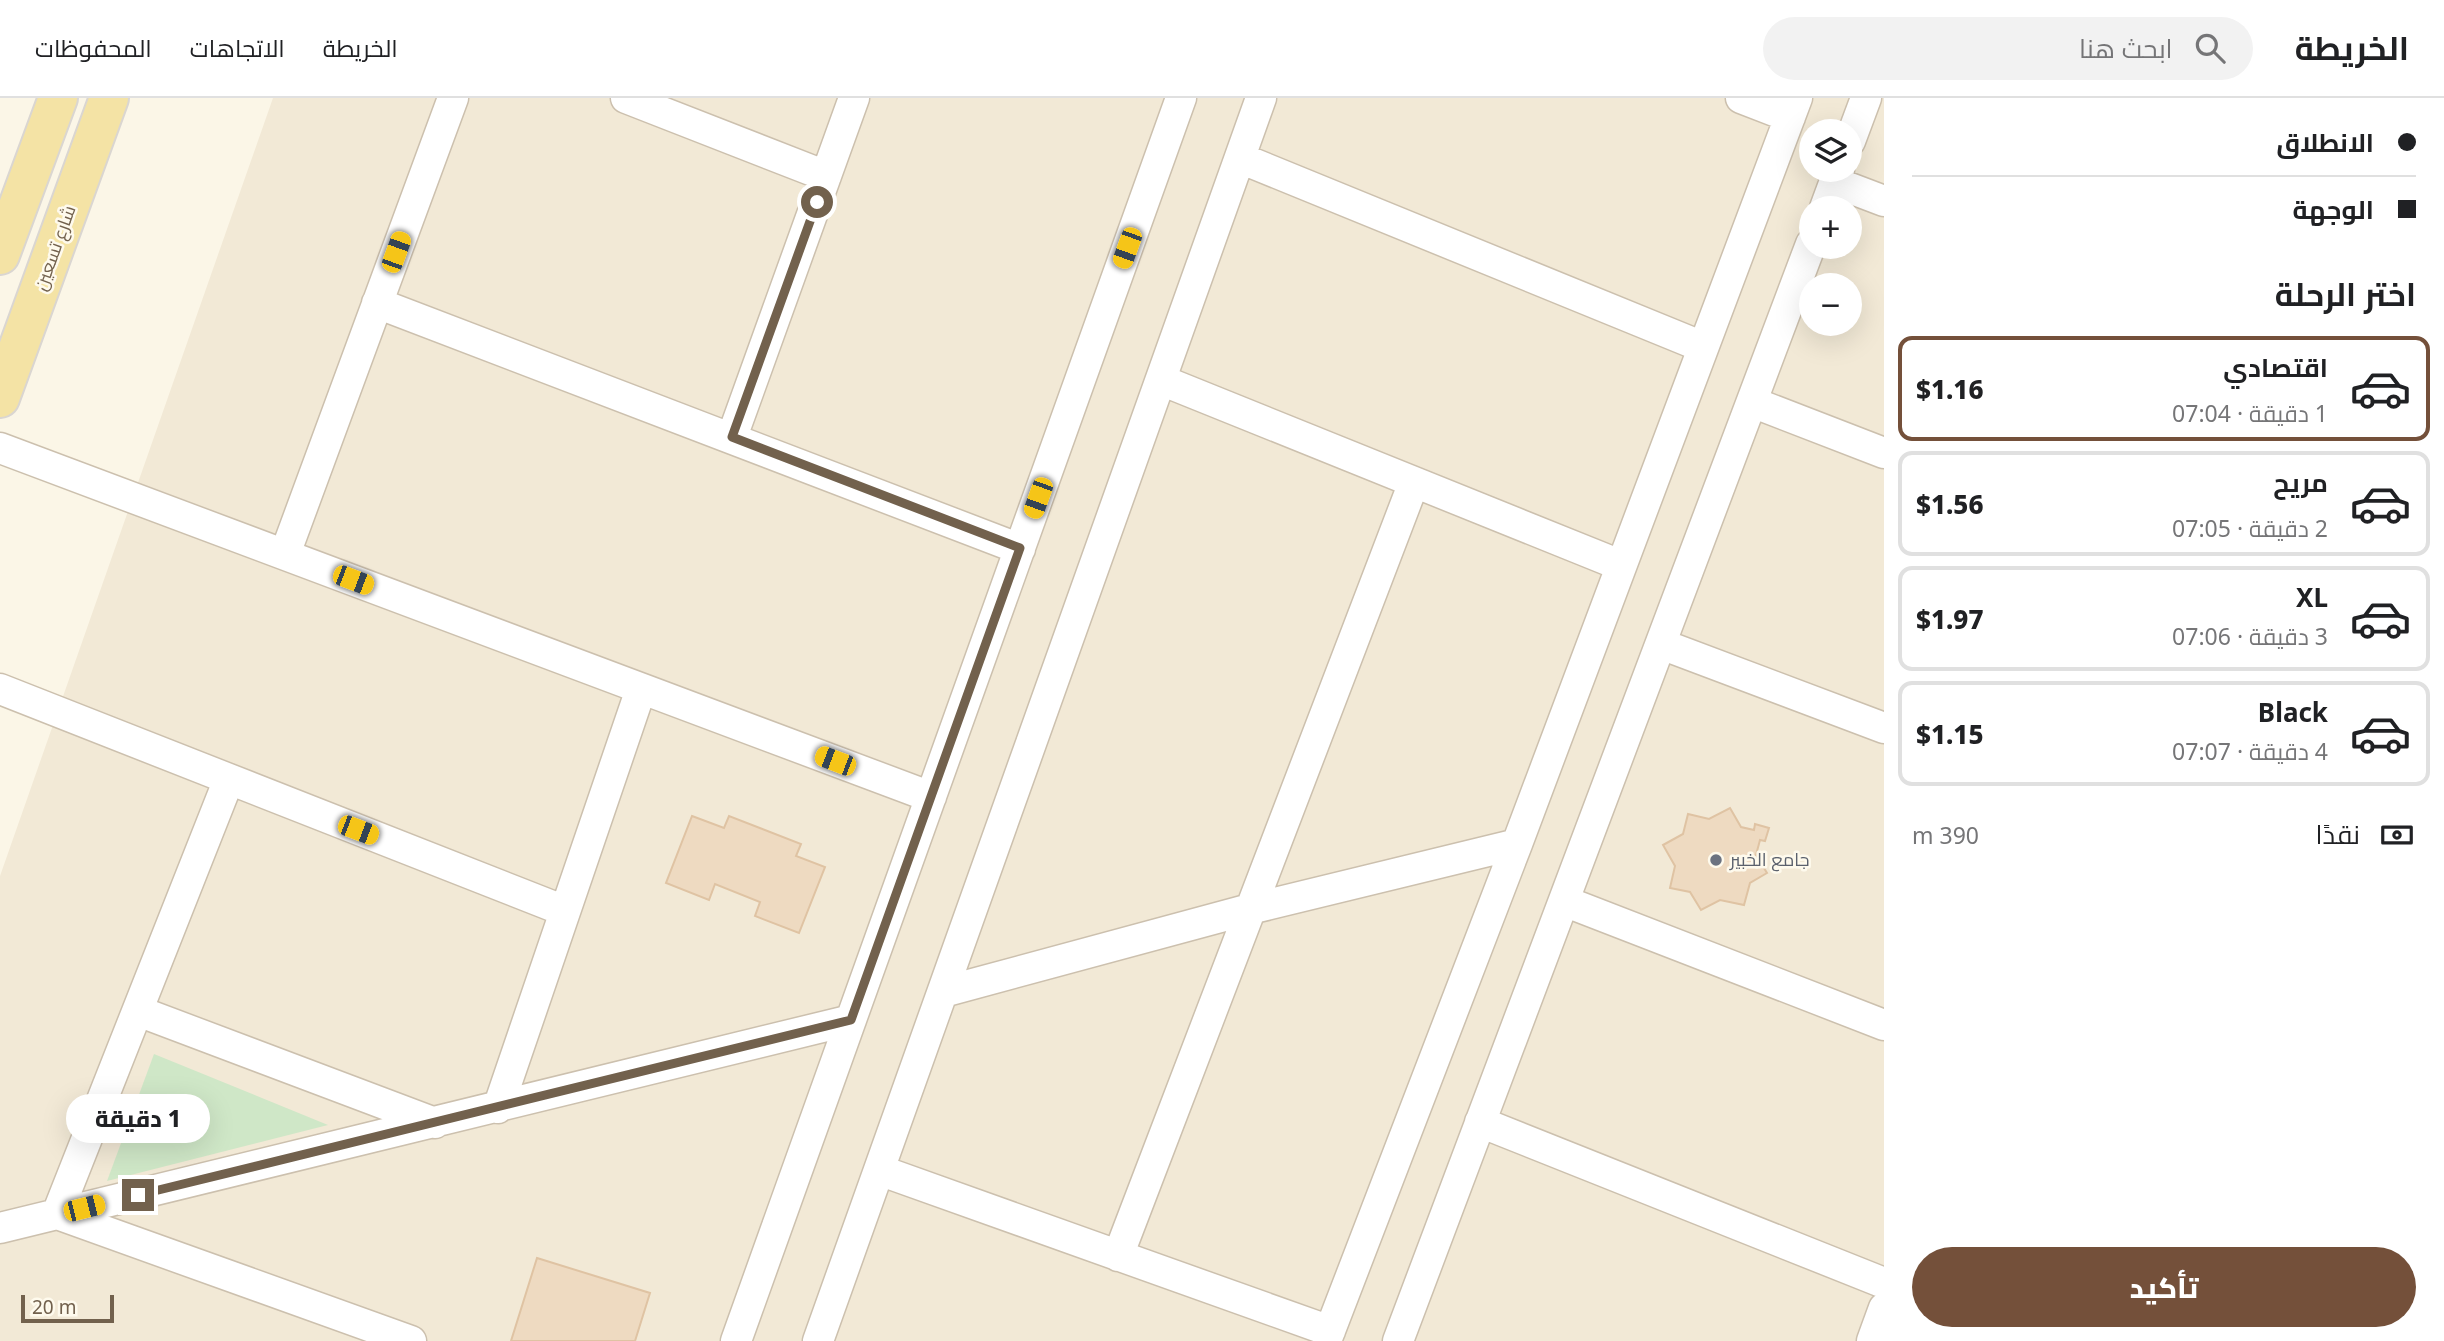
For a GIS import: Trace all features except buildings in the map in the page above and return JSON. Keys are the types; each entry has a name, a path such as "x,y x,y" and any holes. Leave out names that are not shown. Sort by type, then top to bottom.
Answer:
{"main road":[{"path":"0,255 58,98"},
{"name":"شارع تسعين","path":"0,398 109,98"}],"street":[{"path":"285,554 453,98"},
{"path":"626,98 689,110 826,176"},
{"path":"732,437 854,98"},
{"path":"736,1341 1181,98"},
{"path":"818,1341 1261,98"},
{"path":"879,1170 1118,1256 1328,1336 1517,844 1794,107 1741,98"},
{"path":"1858,119 1866,98"},
{"path":"1240,158 1703,347"},
{"path":"1833,187 1884,201"},
{"path":"1398,1341 1805,259"},
{"path":"377,303 1020,548"},
{"path":"1161,380 1620,565"},
{"path":"1752,402 1884,453"},
{"path":"0,448 931,797"},
{"path":"1118,1256 1414,482"},
{"path":"1661,643 1884,728"},
{"path":"498,1108 641,688"},
{"path":"0,689 565,911"},
{"path":"57,1214 229,779"},
{"path":"943,992 1250,909 1517,844"},
{"path":"1564,901 1884,1025"},
{"path":"138,1010 435,1123"},
{"path":"0,1228 851,1020"},
{"path":"1480,1122 1884,1283"},
{"path":"57,1214 411,1341"},
{"path":"1872,1341 1884,1308"}],"shaded area":[{"path":"273,98 1884,98 1884,1341 0,1341 0,876"}],"green space":[{"path":"154,1054 328,1125 107,1181"}],"place":[{"name":"جامع الخبير","path":"1716,860"}],"route":[{"path":"138,1195 851,1020 1020,548 732,437 817,202"}]}
